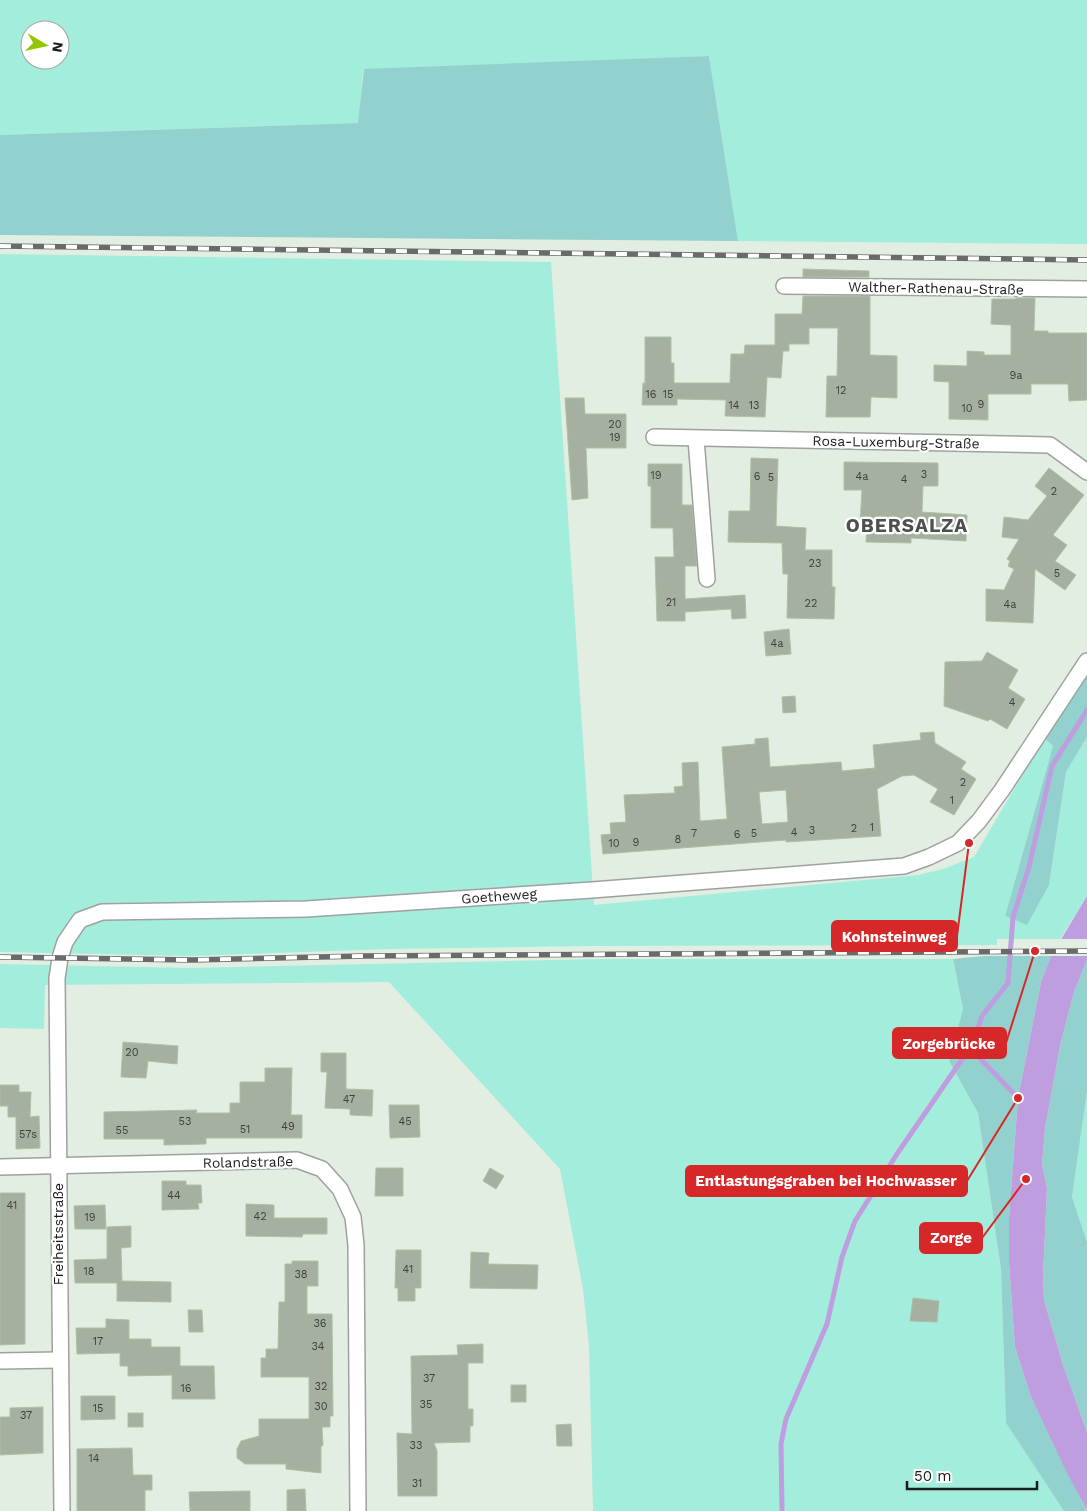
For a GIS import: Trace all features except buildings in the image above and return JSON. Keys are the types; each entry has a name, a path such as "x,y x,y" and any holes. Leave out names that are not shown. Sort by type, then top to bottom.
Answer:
{"street":[{"name":"Walther-Rathenau-Straße","path":"784,286 1087,289"},
{"name":"Rosa-Luxemburg-Straße","path":"654,437 1050,445 1087,472"},
{"path":"696,439 707,579"},
{"name":"Goetheweg","path":"60,958 65,942 80,920 102,912 306,909 904,866 929,857 958,843 979,821 1002,790 1087,661"},
{"name":"Freiheitsstraße","path":"60,958 57,978 59,1360 62,1511"},
{"name":"Rolandstraße","path":"0,1167 297,1160 322,1169 340,1189 353,1218 356,1244 358,1511"},
{"path":"0,1361 59,1360"}],"shaded area":[{"path":"0,0 1087,0 1087,244 738,241 709,56 363,70 359,123 0,135"},
{"path":"709,56 738,241 0,235 0,135 358,123 364,69"},
{"path":"0,254 551,262 594,905 918,875 943,869 974,857 1044,738 1053,746 1005,916 1027,924 1049,885 1066,772 1087,737 1087,896 1060,939 997,939 997,945 593,946 389,949 190,956 0,952"},
{"path":"1087,676 1087,737 1066,772 1049,885 1027,925 1005,916 1053,746 1044,738"},
{"path":"1087,896 1087,960 1074,992 1060,1046 1045,1129 1042,1164 1047,1188 1043,1277 1044,1300 1063,1365 1087,1432 1087,1510 1031,1397 1015,1347 1009,1263 1009,1218 1018,1098 1041,982 1051,956"},
{"path":"984,956 1051,956 1041,982 1018,1098 1009,1218 1009,1263 1015,1347 1031,1397 1087,1511 1064,1511 1006,1423 1001,1269 978,1113 949,1061 963,1009 953,959"},
{"path":"596,959 953,959 963,1009 949,1061 978,1113 1001,1269 1006,1423 1064,1511 593,1511 589,1347 583,1289 560,1169 389,982 45,985 44,1029 0,1028 0,964 189,968"},
{"path":"1087,960 1087,1091 1072,1197 1087,1242 1087,1432 1063,1365 1044,1300 1043,1277 1047,1188 1042,1164 1045,1129 1060,1046 1074,992"},
{"path":"1087,1091 1087,1242 1072,1197"}],"pier":[{"path":"1057,939 1087,939 1087,956 1048,956"}],"waterway":[{"path":"782,1511 781,1444 786,1419 827,1324 842,1257 855,1221 897,1154 971,1049 982,1016 1008,983 1013,917 1029,867 1052,766 1087,710"},
{"path":"971,1049 1023,1103"}],"railway":[{"path":"0,246 1087,260"},
{"path":"0,957 192,960 364,956 1087,951"}],"place":[{"name":"Kohnsteinweg","path":"969,843"},
{"name":"Zorgebrücke","path":"1035,951"},
{"name":"Entlastungsgraben bei Hochwasser","path":"1018,1098"},
{"name":"Zorge","path":"1026,1179"}],"district":[{"name":"OBERSALZA","path":"907,525"}]}
